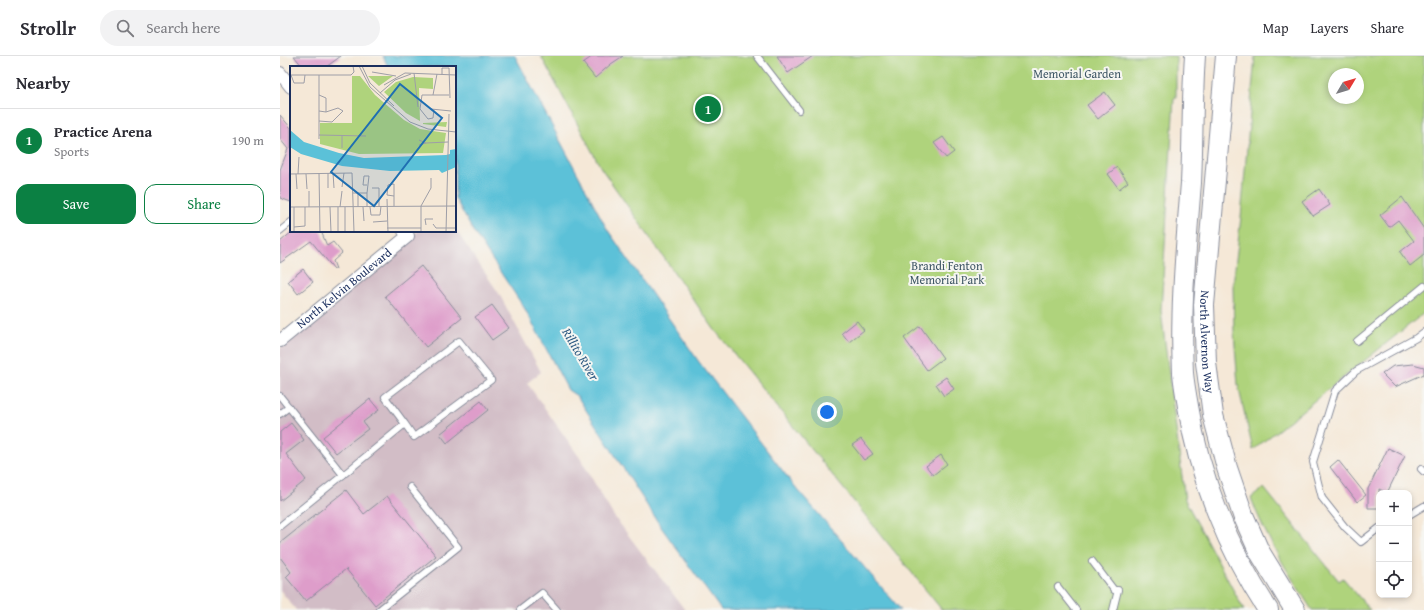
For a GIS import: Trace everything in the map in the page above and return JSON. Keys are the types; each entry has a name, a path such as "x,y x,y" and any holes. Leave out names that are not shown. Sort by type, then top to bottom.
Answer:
{"main road":[{"name":"North Alvernon Way","path":"1196,56 1191,180 1182,314 1183,375 1193,436 1210,489 1222,521 1242,565 1268,610"},
{"name":"North Alvernon Way","path":"1226,56 1204,305 1206,363 1214,415 1227,468 1243,515 1259,551 1295,610"}],"street":[{"name":"North Kelvin Boulevard","path":"280,341 406,233"}],"lane":[{"path":"758,56 799,110"},
{"path":"280,230 290,223"},
{"path":"1357,341 1424,286"},
{"path":"1376,530 1361,542 1345,527 1322,498 1313,462 1335,391 1356,371 1416,338 1424,332"},
{"path":"459,341 491,380 414,438 405,424 385,397 459,341"},
{"path":"280,396 343,475"},
{"path":"280,414 289,407"},
{"path":"280,526 405,424"},
{"path":"379,610 458,547 410,487"},
{"path":"1412,513 1424,506"},
{"path":"1092,561 1114,590 1118,590 1113,610"},
{"path":"1058,587 1076,610"},
{"path":"520,610 542,593 557,610"}],"shaded area":[{"path":"456,230 498,292 541,372 527,383 580,458 613,515 685,610 296,610 280,590 280,348 417,232 456,232"}],"green space":[{"name":"Brandi Fenton Memorial Park","path":"541,56 1176,56 1176,98 1174,98 1161,311 1185,500 1244,610 942,610 714,329 601,168"},
{"path":"1255,56 1424,56 1424,313 1253,450 1238,385 1234,333 1233,285 1241,217"},
{"path":"1264,488 1339,581 1343,578 1370,610 1312,610 1271,542 1251,498"}],"water":[{"name":"Rillito River","path":"383,56 515,56 607,229 699,362 792,483 901,610 721,610 661,527 577,396 568,390 525,309 473,231 456,200 456,66 388,66"}],"building":[{"path":"294,56 341,56 327,66 302,66"},
{"path":"593,56 623,56 595,78 583,63"},
{"path":"777,56 813,56 788,73"},
{"path":"1105,92 1115,105 1098,119 1087,105"},
{"path":"280,115 290,127 290,202 280,198 280,170 288,149 280,139"},
{"path":"943,137 954,152 946,158 934,143"},
{"path":"1117,167 1128,182 1119,189 1108,174"},
{"path":"1319,189 1330,205 1313,216 1302,201"},
{"path":"1402,197 1424,229 1424,255 1410,266 1400,252 1414,241 1398,220 1389,227 1380,215"},
{"path":"292,232 321,232 327,246 333,242 342,253 333,261 336,269 334,269 311,241 280,263 280,242"},
{"path":"421,266 462,318 426,347 385,296"},
{"path":"303,269 313,282 298,294 288,281"},
{"path":"492,305 509,328 492,340 475,317"},
{"path":"857,321 864,330 849,342 842,333"},
{"path":"920,326 943,358 927,370 904,338"},
{"path":"1413,364 1424,367 1424,374 1395,387 1382,374 1393,366"},
{"path":"946,377 954,389 944,396 936,384"},
{"path":"370,399 379,410 363,422 368,429 336,453 323,437"},
{"path":"481,401 488,410 447,443 440,434"},
{"path":"291,423 304,440 286,454 306,480 280,501 280,432"},
{"path":"861,439 873,454 864,460 852,445"},
{"path":"1388,448 1405,456 1388,490 1376,490 1376,508 1368,508 1368,489"},
{"path":"941,455 947,464 933,475 926,466"},
{"path":"1338,460 1366,495 1357,502 1330,467"},
{"path":"346,490 364,514 387,496 436,556 375,605 346,569 306,601 286,577 291,572 280,557 280,543"}],"place":[{"name":"Practice Arena","path":"708,109"}],"park label":[{"name":"Memorial Garden","path":"1077,74"}]}
